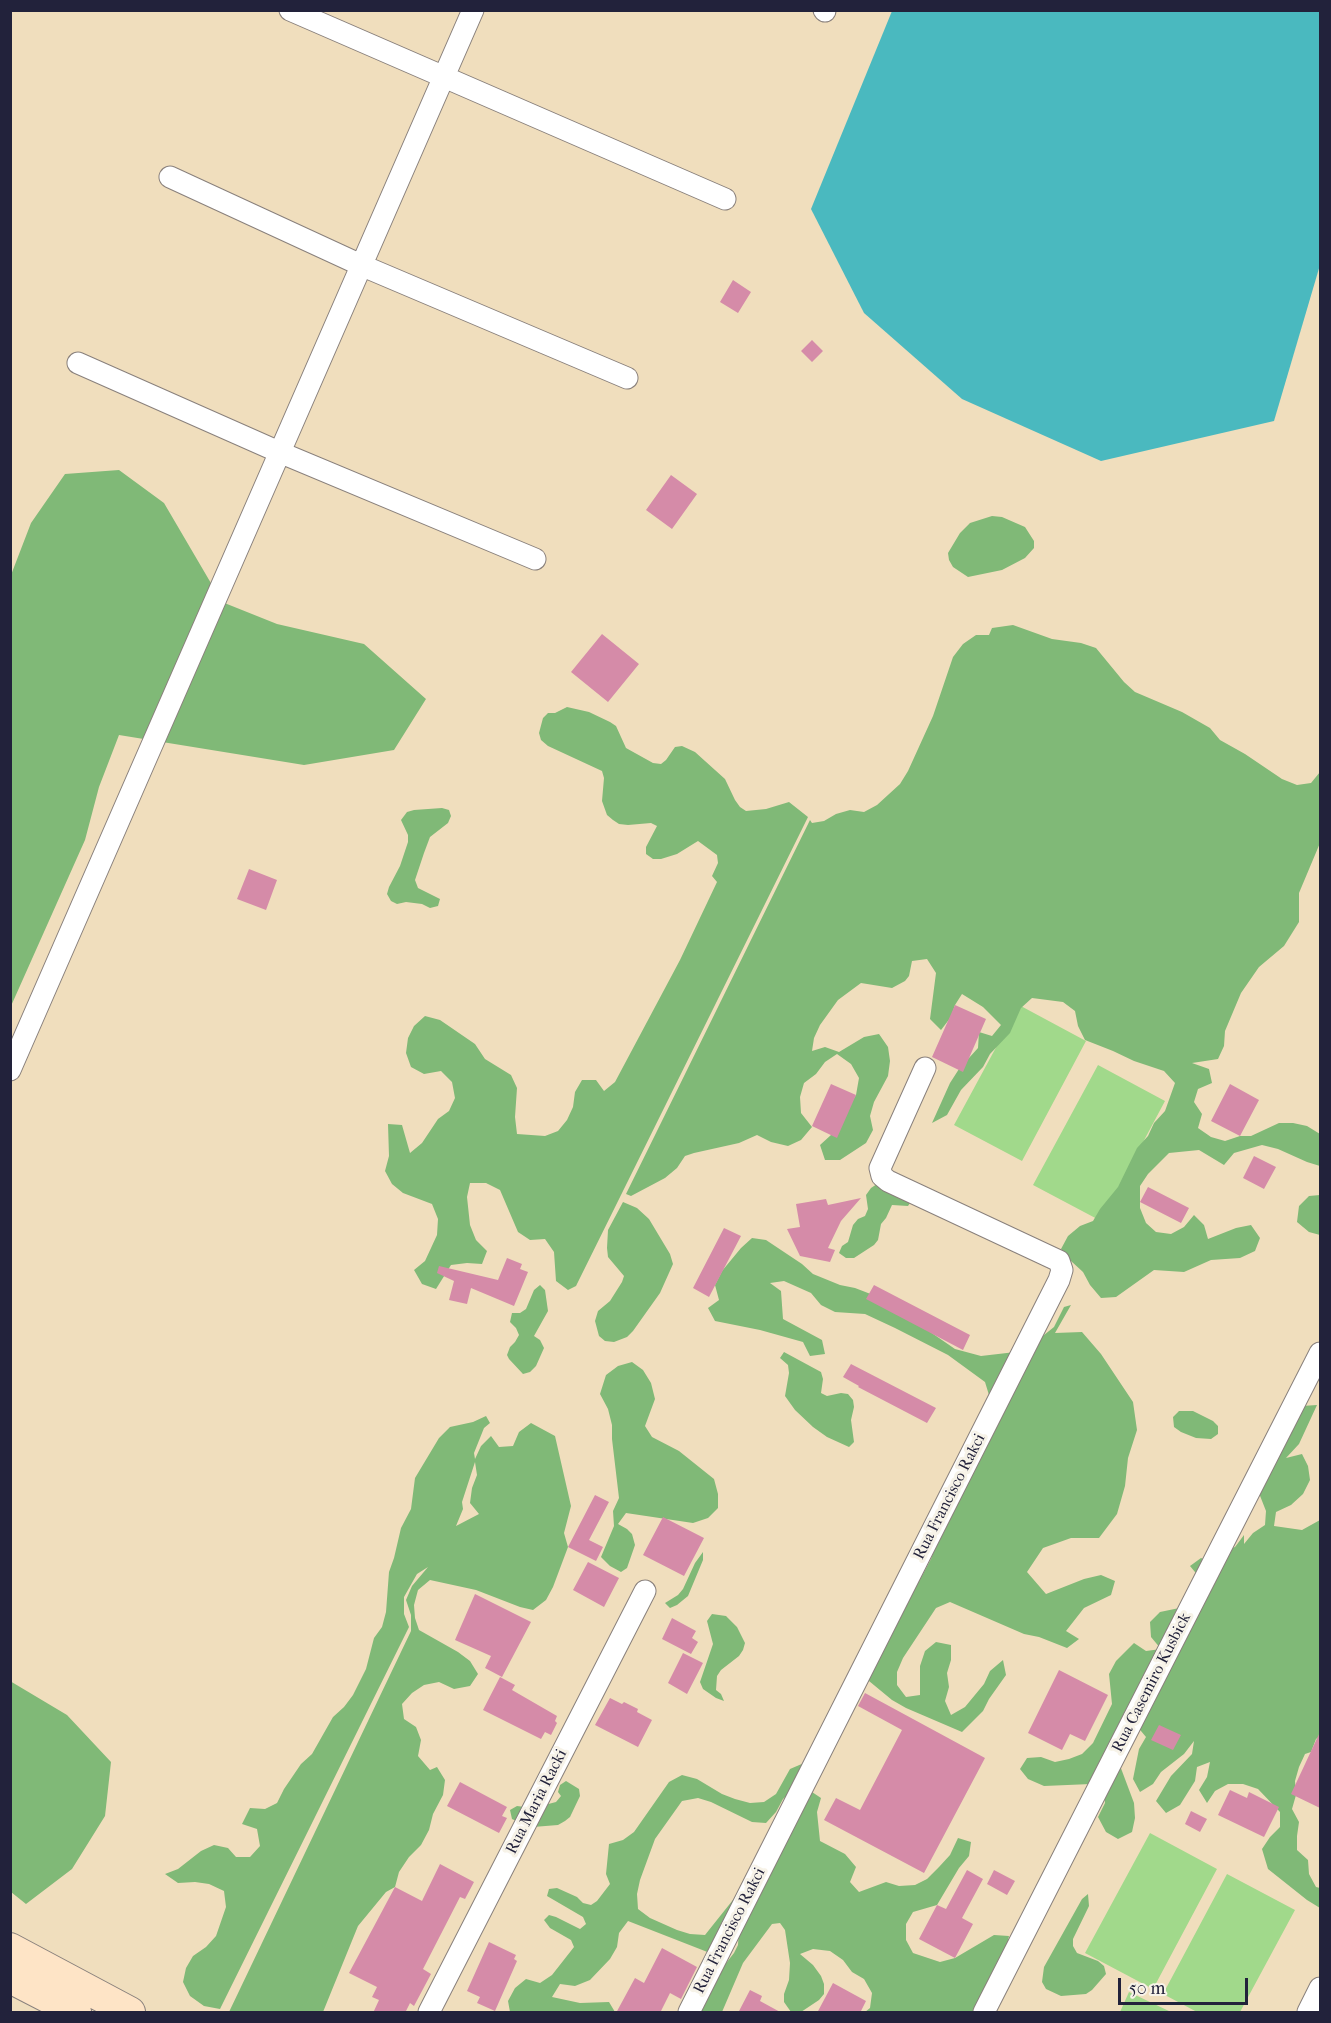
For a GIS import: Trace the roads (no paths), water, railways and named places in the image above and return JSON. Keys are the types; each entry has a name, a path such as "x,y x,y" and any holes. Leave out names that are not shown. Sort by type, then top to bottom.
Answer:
{"main road":[{"path":"10,1948 130,2013"},
{"path":"10,1978 76,2013"}],"street":[{"path":"290,10 725,199"},
{"path":"10,1070 473,10"},
{"path":"170,177 363,266 627,378"},
{"path":"78,363 279,453 535,559"},
{"name":"Rua Francisco Rakci","path":"689,2013 1059,1280 1062,1269 1059,1261 888,1181 882,1176 880,1168 925,1068"},
{"name":"Rua Casemiro Kusbick","path":"984,2013 1320,1353"},
{"name":"Rua Maria Racki","path":"429,2013 645,1591"},
{"path":"1308,2013 1320,1988"}],"water":[{"path":"892,11 1320,11 1320,265 1274,421 1101,461 962,399 864,313 811,209"}]}
